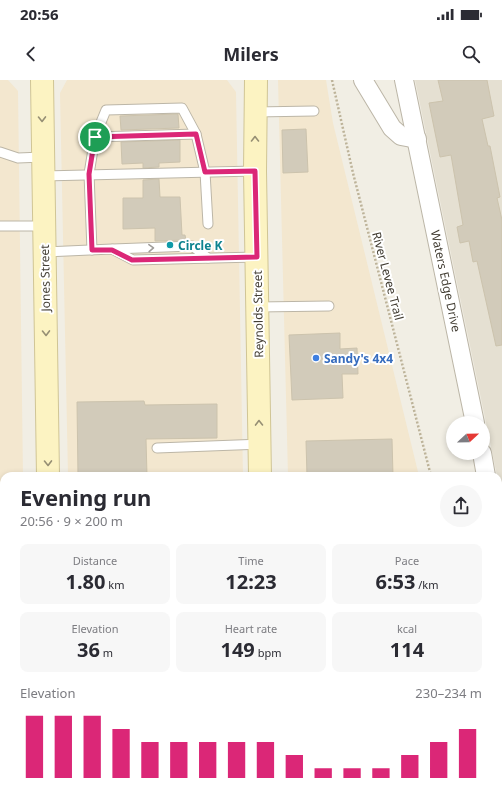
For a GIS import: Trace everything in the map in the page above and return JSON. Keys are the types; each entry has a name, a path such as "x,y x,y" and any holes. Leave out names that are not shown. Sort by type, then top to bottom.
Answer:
{"main road":[{"name":"Jones Street","path":"42,80 48,472"},
{"name":"Reynolds Street","path":"256,80 255,171 260,472"}],"street":[{"path":"363,80 392,128 401,136 417,139"},
{"name":"Waters Edge Drive","path":"404,80 474,416"},
{"path":"483,460 485,472"}],"lane":[{"path":"92,250 89,174 95,137 106,110 182,108 196,134 205,172 208,224"},
{"path":"255,112 314,111"},
{"path":"95,137 196,134"},
{"path":"0,152 43,167 89,174 255,171"},
{"path":"0,226 44,226"},
{"path":"45,252 112,250 132,260 257,257"},
{"path":"258,307 329,306"},
{"path":"157,448 260,444"}],"path":[{"name":"River Levee Trail","path":"332,80 353,173 430,472"}],"shaded area":[{"path":"0,80 8,80 18,91 23,472 0,472"},
{"path":"67,80 227,80 236,92 243,472 68,472 60,93"},
{"path":"278,80 326,80 333,123 418,472 288,472"},
{"path":"415,80 502,80 502,472 496,472 490,442 490,416 485,416"}],"building":[{"path":"438,80 487,80 494,116 482,119 488,146 490,146 500,197 497,198 502,220 502,345 496,346 477,261 473,262 469,241 460,243 457,227 463,225 451,155 440,157 429,103 443,101"},
{"path":"178,114 179,128 121,130 120,116"},
{"path":"306,129 308,172 283,173 282,130"},
{"path":"180,140 180,162 159,163 159,167 143,168 143,163 122,164 121,142"},
{"path":"159,179 160,197 180,197 182,235 185,235 186,240 155,241 155,228 123,229 123,198 143,198 143,180"},
{"path":"340,333 340,349 357,348 358,374 342,374 343,398 292,400 289,335"},
{"path":"144,401 145,405 217,404 217,438 146,439 147,472 78,472 77,402"},
{"path":"392,439 393,472 307,472 306,441"}],"place":[{"name":"Circle K","path":"170,245"},
{"name":"Sandy's 4x4","path":"316,358"}],"route":[{"path":"196,134 205,172 255,171 257,257 132,260 112,250 92,250 89,174 95,137 196,134"}]}
